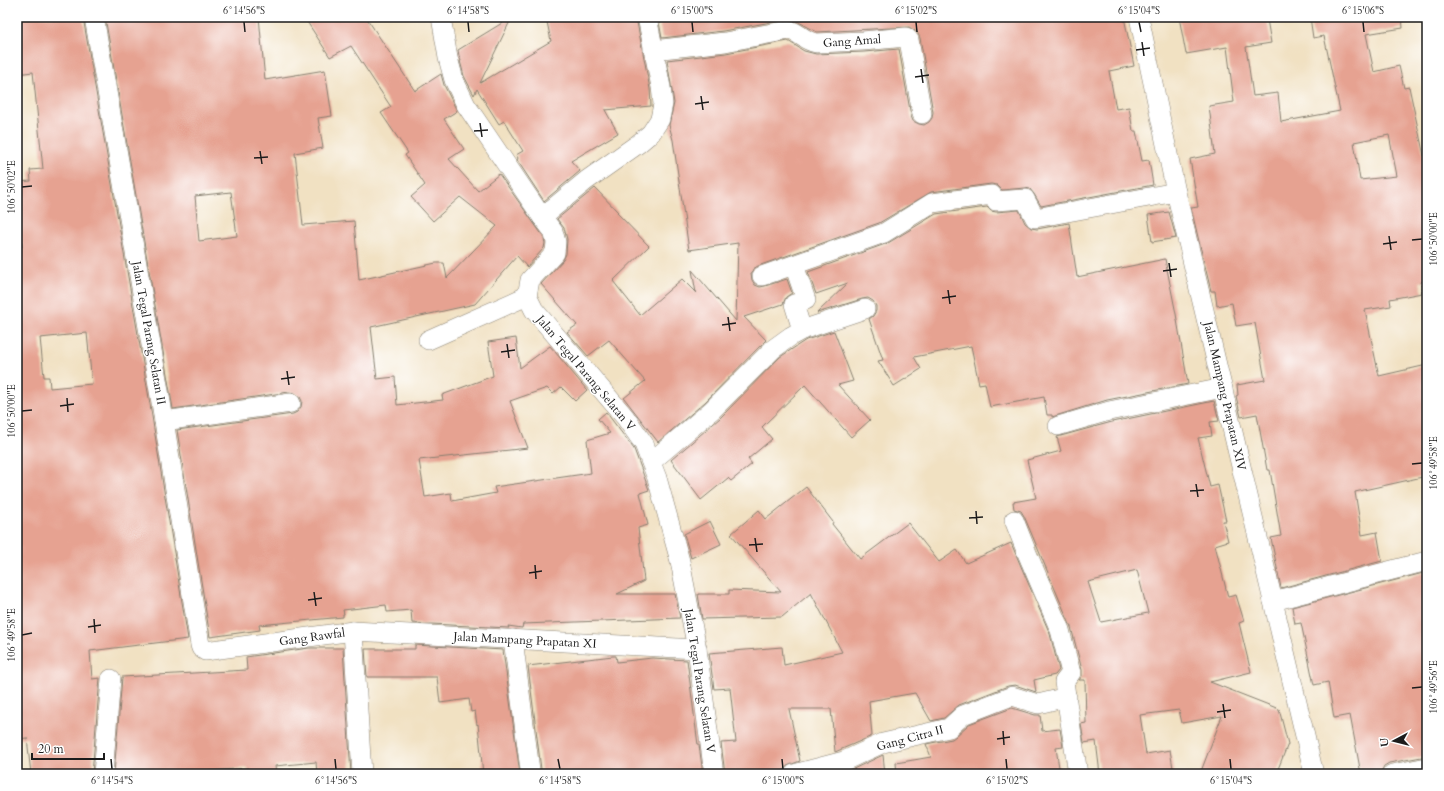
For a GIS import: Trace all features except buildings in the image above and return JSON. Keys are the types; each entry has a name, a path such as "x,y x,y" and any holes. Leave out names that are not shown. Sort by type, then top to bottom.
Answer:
{"street":[{"name":"Jalan Tegal Parang Selatan II","path":"94,17 164,421 200,645 202,648"},
{"path":"428,340 527,296 530,280 555,253 556,242 554,231 542,217 466,105 454,80 448,58 441,17"},
{"path":"542,217 587,180 638,144 660,119 663,104 661,87 647,17"},
{"name":"Jalan Mampang Prapatan XIV","path":"1138,17 1176,192 1314,774"},
{"name":"Gang Amal","path":"653,50 725,42 789,30 794,31 809,42 816,43 906,37 909,40 922,114"},
{"path":"762,276 884,233 932,203 992,195 996,201 1025,199 1035,218 1176,192"},
{"path":"794,265 806,300 794,304 802,330"},
{"name":"Jalan Tegal Parang Selatan V","path":"527,296 534,310 625,417 644,444 657,478 680,561 697,648 714,774"},
{"path":"651,462 712,410 773,349 791,336 802,330 865,309"},
{"path":"1058,426 1109,411 1223,388"},
{"path":"164,421 290,403"},
{"path":"1014,520 1026,553 1060,630 1071,673 1064,682 1078,774"},
{"path":"1273,601 1427,561"},
{"name":"Gang Rawfal","path":"202,648 205,651 353,631 362,774"},
{"name":"Jalan Mampang Prapatan XI","path":"353,631 697,648"},
{"path":"513,639 530,770"},
{"path":"103,774 111,679"},
{"name":"Gang Citra II","path":"794,774 844,761 883,743 948,728 963,715 1012,696 1038,704 1067,697"},
{"path":"1392,774 1427,767"}]}
